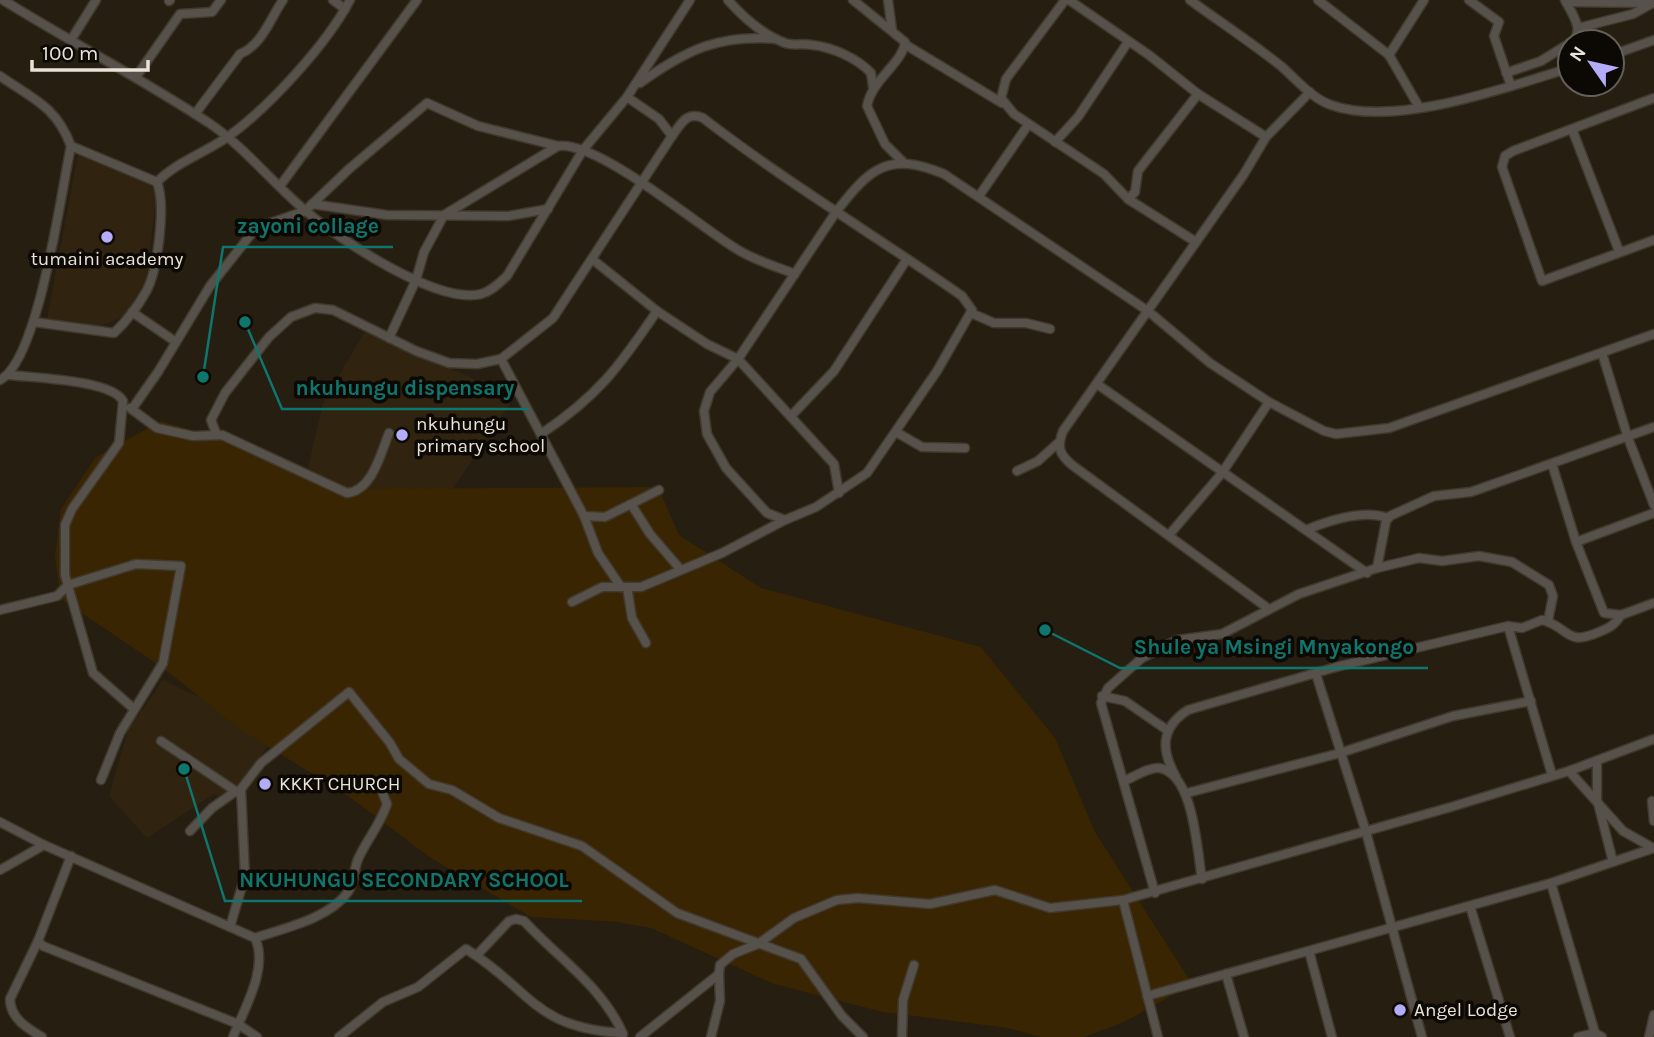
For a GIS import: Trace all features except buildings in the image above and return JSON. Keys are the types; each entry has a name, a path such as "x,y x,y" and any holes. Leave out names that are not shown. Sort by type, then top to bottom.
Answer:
{"street":[{"path":"4,0 136,77 228,137 342,239 432,288 463,295 481,294 496,287 518,261 583,150 629,93 690,0"},
{"path":"71,40 96,0"},
{"path":"136,77 180,14 212,12 221,0"},
{"path":"195,114 240,54 251,49 262,36 283,0"},
{"path":"333,0 345,9"},
{"path":"156,182 174,167 228,137 298,70 350,0"},
{"path":"280,186 416,0"},
{"path":"728,0 744,17 778,40"},
{"path":"853,0 892,30 906,45 1004,104 1028,125 1104,174 1128,199 1196,242"},
{"path":"863,7 873,0"},
{"path":"888,0 892,30"},
{"path":"1004,104 1001,90 1006,79 1067,0 1198,94 1266,137"},
{"path":"1190,0 1329,105 1356,111 1419,107 1478,97 1556,72"},
{"path":"1318,0 1389,55 1419,107"},
{"path":"1389,55 1424,0"},
{"path":"1469,0 1499,22 1494,36 1511,86"},
{"path":"1578,28 1566,1 1653,3"},
{"path":"1586,28 1633,15 1653,3"},
{"path":"629,93 690,50 742,37 778,40 793,45 821,46 839,53 871,73 873,87 869,114 885,144 904,163"},
{"path":"1626,50 1654,40"},
{"path":"1055,142 1079,117 1128,42"},
{"path":"873,87 906,45"},
{"path":"1506,73 1541,61 1556,52"},
{"path":"0,90 2,78 51,111 60,120 71,146 34,322 21,357 10,375 0,380"},
{"path":"1017,471 1038,461 1058,443 1266,137 1310,92"},
{"path":"629,93 659,119 672,136"},
{"path":"1128,199 1135,192 1138,171 1198,94"},
{"path":"1653,100 1513,152 1502,160 1504,178 1538,278 1546,282 1619,251 1654,240"},
{"path":"132,409 210,286 256,228 309,207 426,103 478,126 583,150 604,160 733,247 795,274"},
{"path":"216,433 211,420 225,393 269,337 291,317 304,311 325,307 449,363 477,364 501,359 552,318 672,136 685,118 695,115 962,296 970,306 971,313 896,432 867,472 839,493 799,516 641,587 596,589 572,602"},
{"path":"979,196 1028,125"},
{"path":"1572,129 1619,251"},
{"path":"885,144 885,165"},
{"path":"34,322 114,333 148,287 158,238 162,199 156,182 71,146"},
{"path":"389,338 416,280 424,252 444,215 558,146"},
{"path":"785,520 767,513 726,468 707,434 704,411 710,392 738,359 836,212 868,174 885,165 904,163 925,166 944,174 1098,280 1148,311 1210,363 1269,402 1324,432 1362,433 1424,417 1654,334"},
{"path":"309,207 387,215 509,216 548,209"},
{"path":"592,259 657,311 707,344 738,359 834,464 839,493"},
{"path":"792,415 834,371 907,259"},
{"path":"541,434 591,398 623,361 657,311"},
{"path":"132,312 176,342"},
{"path":"971,313 993,323 1026,323 1050,329"},
{"path":"1602,353 1628,438 1654,505"},
{"path":"501,359 584,516 598,553 624,587 632,618 646,643"},
{"path":"10,375 101,386 120,396 150,425 176,434 193,436 216,433 347,493 352,493 368,481 389,433"},
{"path":"1097,384 1367,573"},
{"path":"123,401 119,443 72,509 65,525 65,575 93,673 134,709"},
{"path":"1169,535 1222,472 1269,402"},
{"path":"1306,530 1327,521 1360,516 1374,514 1388,518 1434,496 1471,492 1654,427"},
{"path":"896,432 922,447 965,448"},
{"path":"1058,443 1065,459 1269,609"},
{"path":"1552,464 1600,608 1608,615 1621,615 1654,603"},
{"path":"584,516 605,517 659,490"},
{"path":"631,504 650,534 681,570"},
{"path":"1576,542 1654,513"},
{"path":"1377,568 1388,518"},
{"path":"1102,696 1142,658 1183,638 1222,634 1299,594 1377,568 1419,558 1442,561 1479,556 1512,562 1549,584 1553,596 1548,621"},
{"path":"0,610 57,596 68,585 135,564 181,566 163,663 134,709 102,780"},
{"path":"1202,878 1186,793 1165,750 1167,730 1188,710 1316,674 1508,626 1522,628 1542,620 1548,621 1568,636 1583,639 1611,627 1621,615"},
{"path":"1508,626 1552,775"},
{"path":"1316,674 1366,832 1422,1037"},
{"path":"190,831 212,808 238,793 261,763 349,692 399,759 429,784 452,790 499,818 582,846 677,913 804,962 842,1016 863,1037"},
{"path":"1102,696 1132,705 1167,730"},
{"path":"1102,696 1107,728 1155,894"},
{"path":"1186,793 1340,753 1453,716 1531,701"},
{"path":"711,1037 720,1001 720,965 733,954 758,944 794,918 836,900 858,898 930,904 995,890 1019,901 1062,909 1155,894 1569,771 1654,739"},
{"path":"161,741 238,793"},
{"path":"1597,761 1597,799 1613,862"},
{"path":"1124,781 1153,768 1161,768 1177,777"},
{"path":"1569,771 1623,831 1653,848"},
{"path":"230,927 245,876 238,793"},
{"path":"255,938 320,914 348,892 355,876 355,864 371,833 381,822 387,804 383,794"},
{"path":"1652,801 1654,821"},
{"path":"0,822 44,845 255,938 260,948 259,965 233,1037"},
{"path":"0,870 44,845"},
{"path":"1147,996 1551,883 1653,848"},
{"path":"42,1037 16,1018 10,1009 10,999 38,941 71,856"},
{"path":"1551,883 1598,1035 1578,1037"},
{"path":"1123,900 1158,1037"},
{"path":"1470,906 1510,1037"},
{"path":"477,955 509,921 524,921 592,984 607,1003 623,1035"},
{"path":"38,941 43,946 77,961 141,983 238,1024 257,1037"},
{"path":"340,1037 383,1002 418,987 466,948 537,1009 559,1021 623,1035"},
{"path":"1309,951 1332,1037"},
{"path":"902,1037 902,1000 914,965"},
{"path":"640,1037 719,974"},
{"path":"1226,974 1244,1037"},
{"path":"1649,1037 1654,1015"}],"shaded area":[{"name":"tumaini academy","path":"78,154 152,181 156,198 147,277 127,315 98,327 47,319"},
{"name":"nkuhungu primary school","path":"365,331 515,397 419,538 308,468 323,403"},
{"path":"161,421 253,448 329,489 658,487 679,535 761,588 981,647 1055,738 1095,832 1192,984 1124,1022 1084,1037 1041,1037 1008,1028 883,1012 774,984 651,928 617,922 531,917 428,856 347,795 241,730 163,668 61,599 55,557 61,509 96,457"},
{"path":"163,680 252,722 268,745 232,800 214,794 147,838 109,796 128,730"}],"place":[{"name":"tumaini academy","path":"107,237"},
{"name":"nkuhungu dispensary","path":"245,322"},
{"name":"zayoni collage","path":"203,377"},
{"name":"nkuhungu primary school","path":"402,435"},
{"name":"Shule ya Msingi Mnyakongo","path":"1045,630"},
{"name":"NKUHUNGU SECONDARY SCHOOL","path":"184,769"},
{"name":"KKKT CHURCH","path":"265,784"},
{"name":"Angel Lodge","path":"1400,1010"}]}
